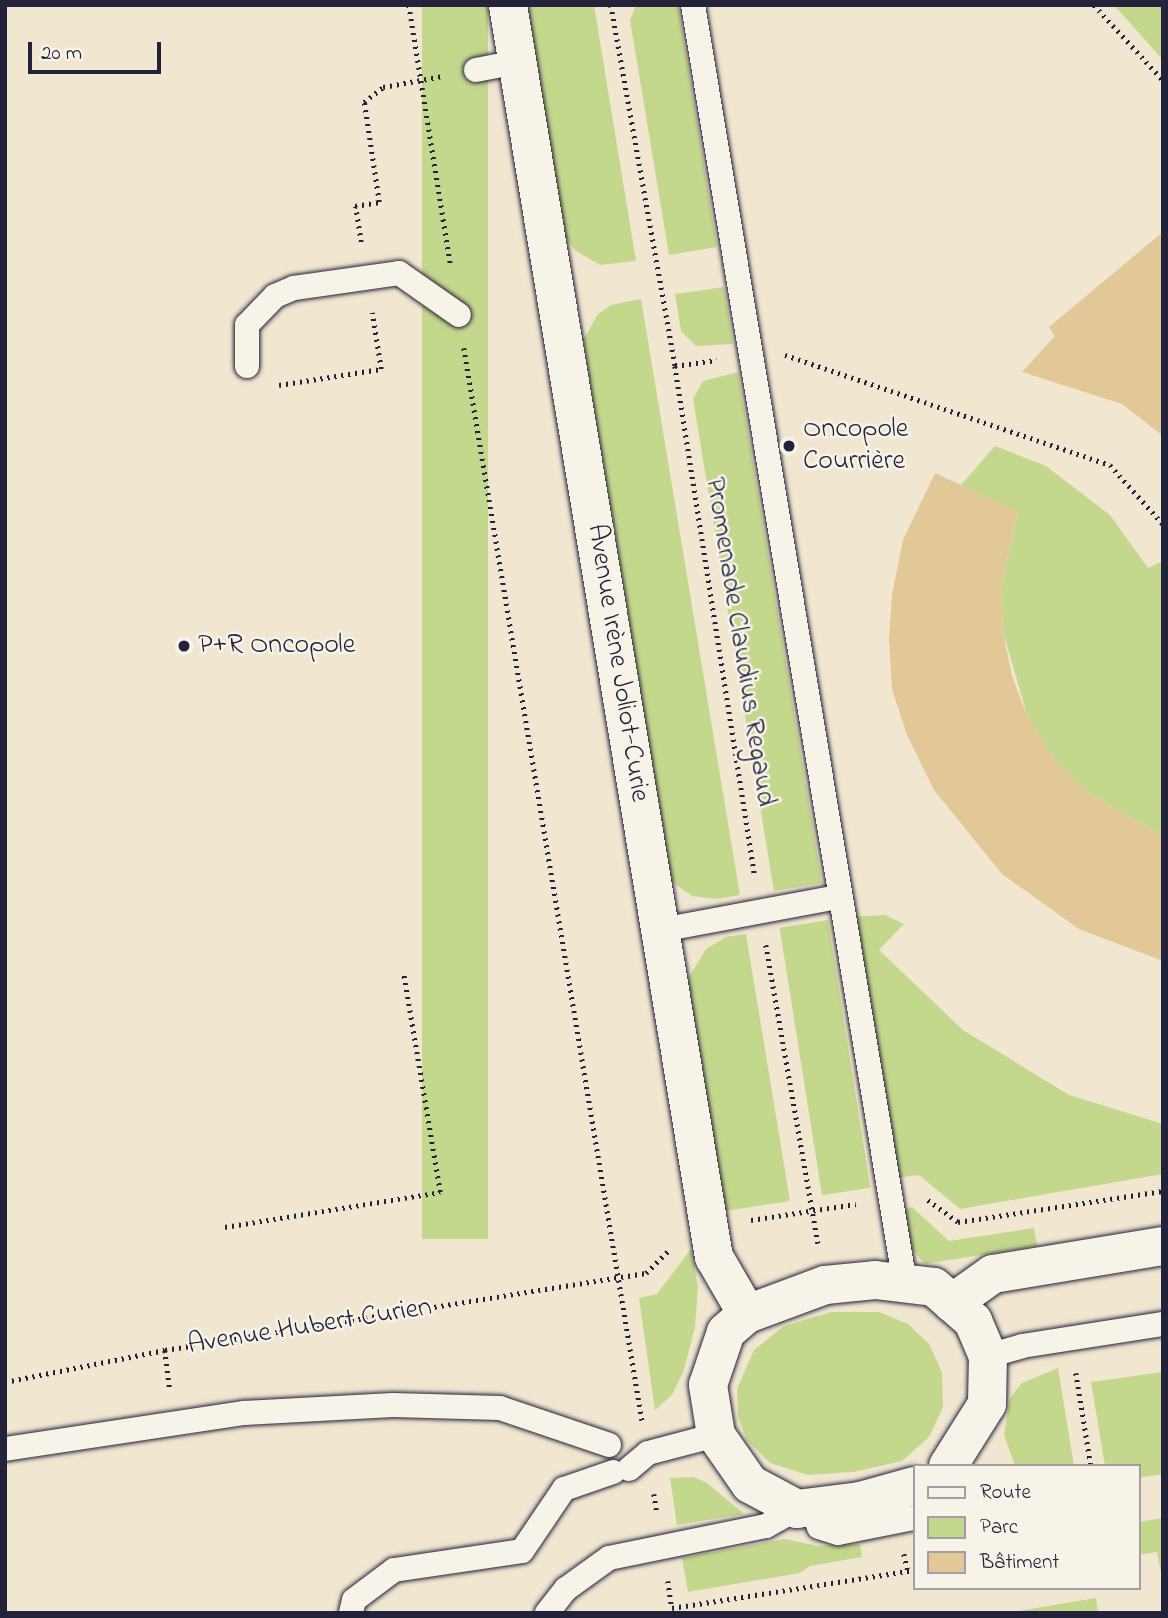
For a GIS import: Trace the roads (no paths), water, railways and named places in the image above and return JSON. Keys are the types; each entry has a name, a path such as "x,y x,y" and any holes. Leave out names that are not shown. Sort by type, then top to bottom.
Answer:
{"street":[{"name":"Avenue Irène Joliot-Curie","path":"508,5 713,1257 747,1314"},
{"path":"952,1303 993,1274 1163,1246"},
{"path":"912,1486 805,1509 750,1484 716,1435 708,1385 726,1332 747,1314 825,1285 874,1280 934,1287 973,1321 988,1356 988,1404 949,1464"}],"lane":[{"path":"693,5 887,1199 905,1284"},
{"path":"476,70 517,62"},
{"path":"247,366 247,325 275,296 294,288 399,273 459,314"},
{"path":"661,930 838,898"},
{"path":"988,1356 1021,1346 1163,1324"},
{"path":"5,1449 244,1413 393,1405 500,1408 625,1456"},
{"path":"351,1613 354,1600 394,1570 522,1551 564,1489 625,1456 716,1435"},
{"path":"547,1613 566,1589 609,1558 766,1526 805,1509 820,1527 838,1533 912,1518"}],"place":[{"name":"Oncopole Courrière","path":"789,446"},
{"name":"P+R Oncopole","path":"184,646"}]}
